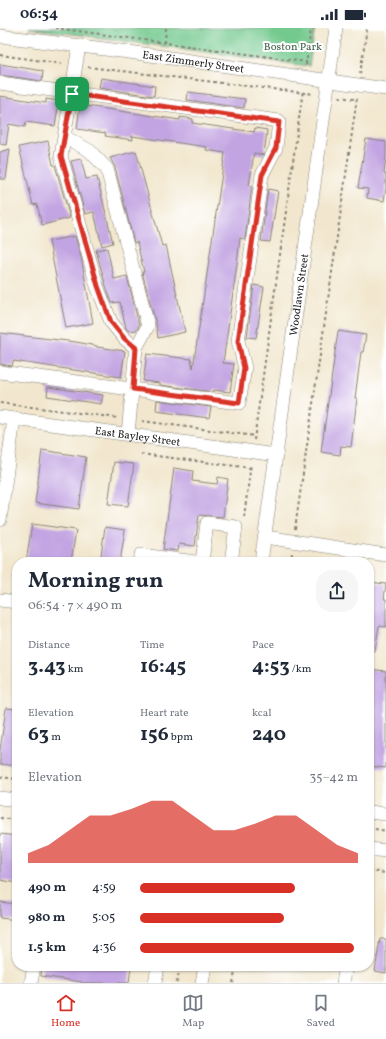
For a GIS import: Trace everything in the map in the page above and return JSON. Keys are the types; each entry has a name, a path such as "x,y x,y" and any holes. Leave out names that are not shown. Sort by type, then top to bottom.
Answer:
{"street":[{"name":"Woodlawn Street","path":"262,557 336,28"},
{"name":"East Zimmerly Street","path":"0,36 386,88"},
{"path":"79,46 61,156 98,286 111,322 124,338 136,348"},
{"path":"0,83 279,122 276,148 262,175 239,333 238,341 244,368 239,403 0,372"},
{"path":"65,137 90,151 107,170 148,326 136,348 128,434"},
{"name":"East Bayley Street","path":"0,417 276,455"},
{"path":"0,520 14,419"},
{"path":"203,557 207,523 236,527 232,557"},
{"path":"265,537 386,555"},
{"path":"141,557 141,555 157,557"},
{"path":"0,600 12,601"},
{"path":"0,798 12,799"},
{"path":"374,813 386,814"},
{"path":"374,849 386,851"},
{"path":"32,983 33,971"},
{"path":"155,983 157,971"},
{"path":"202,983 203,971"},
{"path":"343,983 345,971"}],"path":[{"path":"55,28 306,62"},
{"path":"165,43 166,28"},
{"path":"243,523 311,28"},
{"path":"292,557 367,28"},
{"path":"0,55 357,99"},
{"path":"141,454 250,468"},
{"path":"0,777 12,778"},
{"path":"0,818 12,819"},
{"path":"374,829 386,831"},
{"path":"374,872 386,873"},
{"path":"177,983 179,971"},
{"path":"233,983 235,971"}],"green space":[{"name":"Boston Park","path":"29,28 315,28 309,66"}],"building":[{"path":"0,64 43,71 42,81 0,75"},
{"path":"101,78 155,86 154,96 99,88"},
{"path":"188,92 245,99 244,108 187,100"},
{"path":"0,96 46,103 46,99 59,101 55,126 26,122 25,127 9,124 6,145 0,144"},
{"path":"80,105 180,120 180,117 193,119 192,123 254,132 255,128 267,130 264,155 254,153 249,186 252,186 245,239 240,238 223,363 234,364 230,392 213,390 213,392 160,385 160,383 143,381 147,354 191,359 193,368 225,153 206,150 207,147 132,136 133,140 105,136 106,133 77,129"},
{"path":"366,139 386,142 384,174 386,174 386,188 384,201 367,198 368,189 358,188"},
{"path":"48,141 53,165 55,165 70,218 42,225 37,204 33,205 19,147"},
{"path":"10,149 6,179 0,179 0,152"},
{"path":"136,151 162,246 166,245 185,332 158,338 156,324 142,272 144,272 137,242 134,243 115,167 110,158"},
{"path":"81,159 86,179 97,177 113,243 102,246 94,212 85,214 71,161"},
{"path":"268,189 278,191 270,242 261,241"},
{"path":"75,236 81,257 93,323 66,328 49,241"},
{"path":"107,248 114,279 127,276 139,325 137,330 129,331 126,328 120,302 112,303 96,250"},
{"path":"254,285 264,287 256,338 247,337"},
{"path":"338,331 366,335 363,352 361,352 351,447 341,446 340,455 321,452"},
{"path":"0,333 76,342 125,351 121,377 13,361 12,366 0,364"},
{"path":"48,387 103,395 101,404 47,396"},
{"path":"157,400 211,407 209,418 156,411"},
{"path":"42,450 86,457 79,509 35,503"},
{"path":"114,462 134,464 128,506 108,504"},
{"path":"174,468 193,471 192,481 217,484 218,477 228,479 223,517 199,515 195,546 179,544 178,551 163,549"},
{"path":"32,524 76,530 72,557 27,557"},
{"path":"105,527 125,530 121,557 101,557"},
{"path":"374,583 386,584 384,599 386,599 386,627 379,626 375,651"},
{"path":"374,670 386,671 386,768 374,767"},
{"path":"6,708 12,709 12,765 0,764 0,750"},
{"path":"0,834 12,835 12,882 0,880"},
{"path":"0,902 12,903 12,919 0,918"},
{"path":"380,939 386,939 386,973 375,971"},
{"path":"42,971 130,971 129,983 82,983 41,976"}],"route":[{"path":"72,94 279,122 276,148 262,175 238,341 244,368 239,403 133,389 136,348 124,338 111,322 98,286 61,156 72,94"}]}
